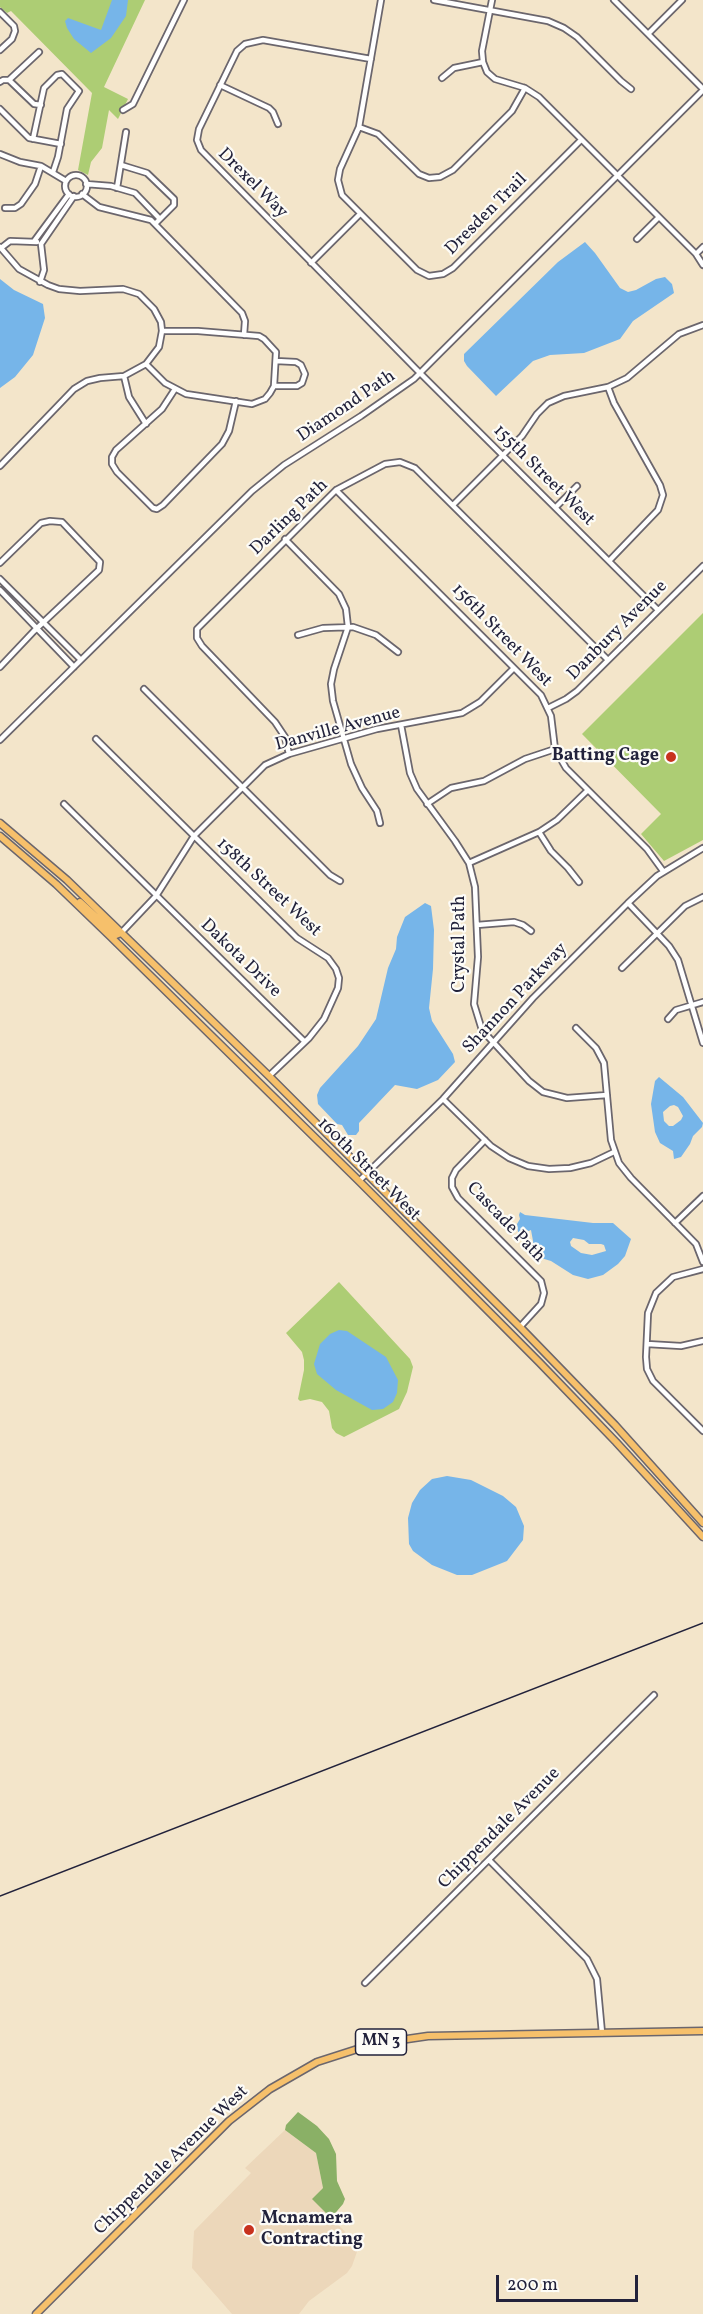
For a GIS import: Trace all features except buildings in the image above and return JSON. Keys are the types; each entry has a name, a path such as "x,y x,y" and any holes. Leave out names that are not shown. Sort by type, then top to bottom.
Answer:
{"main road":[{"name":"160th Street West","path":"0,823 67,880 269,1076 520,1327 615,1425 703,1523"},
{"path":"0,828 21,841"},
{"name":"160th Street West","path":"0,836 58,887 359,1181 555,1379 702,1535"},
{"path":"58,887 73,895 116,935 119,936 122,933"},
{"name":"Chippendale Avenue West","path":"36,2314 229,2121 270,2089 303,2070 354,2049 407,2038 703,2031"}],"street":[{"path":"123,110 133,104 184,0"},
{"name":"Dresden Trail","path":"381,0 359,127 340,169 338,180 342,195 417,270 429,276 442,274 453,268 581,140"},
{"path":"434,0 548,21 564,27 631,88"},
{"path":"492,0 482,51 487,72 495,79 525,88 539,97 696,254 703,265"},
{"path":"614,0 703,90"},
{"path":"648,34 682,0"},
{"path":"0,12 14,26 15,31 12,39 0,50"},
{"name":"Drexel Way","path":"371,59 254,40 244,44 237,51 220,85 199,129 197,140 201,150 409,361"},
{"path":"0,82 9,80 39,52"},
{"path":"442,78 454,68 483,62"},
{"path":"33,139 44,88 59,74 66,76 78,89 78,93 67,109 53,172"},
{"path":"9,80 34,104 41,105"},
{"path":"220,85 269,108 278,124"},
{"path":"359,127 378,134 419,174 429,178 440,177 453,170 512,111 525,88"},
{"name":"Diamond Path","path":"0,740 252,491 284,465 391,396 420,373 703,90"},
{"path":"0,109 25,135 33,139 61,144"},
{"path":"117,188 126,132"},
{"path":"0,154 14,160 41,166 66,181"},
{"path":"121,165 147,172 172,196 175,202 155,224"},
{"path":"5,208 15,208 21,204 35,184 41,166"},
{"path":"66,181 76,175 82,177 86,184"},
{"path":"66,181 66,189 71,195"},
{"path":"86,184 135,193 160,219"},
{"path":"82,194 86,184"},
{"path":"35,240 71,195 82,194 94,205 148,218 204,272 242,313 245,321 244,335"},
{"path":"40,282 44,270 41,244 71,195"},
{"path":"311,263 360,214"},
{"path":"637,239 659,217"},
{"path":"0,466 74,389 93,379 124,376 146,364 159,347 162,331 161,322 154,309 145,298 133,291 123,288 80,291 59,289 40,282 19,269 0,247 10,241 35,240 41,244"},
{"path":"696,254 703,247"},
{"path":"453,506 522,436 537,414 548,403 564,396 608,387 635,372 679,334 703,325"},
{"path":"146,364 158,378 175,389 199,396 252,404 265,399 274,386 276,361 273,347 264,339 184,330 162,331"},
{"path":"274,386 297,386 302,383 305,374 301,365 296,362 276,361"},
{"name":"155th Street West","path":"409,361 658,610"},
{"path":"124,376 129,397 146,424"},
{"path":"608,387 614,403 660,485 663,495 658,510 609,561"},
{"path":"175,389 162,410 116,450 112,457 112,464 117,472 153,508 157,508 222,444 229,431 236,401"},
{"name":"Darling Path","path":"290,754 285,737 275,722 217,663 197,638 197,629 336,490 385,464 400,462 416,468 608,660"},
{"path":"556,507 577,486"},
{"name":"156th Street West","path":"336,490 541,695 548,708 555,749 566,768 647,849 663,872"},
{"path":"0,563 41,523 50,521 62,522 100,562 99,570 0,667"},
{"path":"285,539 339,594 346,609 348,627 334,669 331,684 333,701 357,778 377,810 380,824"},
{"name":"Danbury Avenue","path":"548,708 572,695 703,566"},
{"path":"0,579 81,660"},
{"path":"0,590 74,667"},
{"path":"298,635 323,628 362,629 376,635 398,652"},
{"name":"Danville Avenue","path":"122,933 156,896 194,836 265,765 290,754 343,739 462,713 480,702 514,668"},
{"path":"144,689 330,875 340,881"},
{"name":"Crystal Path","path":"400,725 413,782 455,840 468,863 475,887 478,957 475,1010 482,1030 529,1081 543,1092 567,1098 607,1095"},
{"name":"158th Street West","path":"96,739 297,938 331,961 338,974 338,988 324,1019 305,1042"},
{"path":"427,804 451,788 484,781 525,759 555,749"},
{"path":"468,863 539,832 557,820 588,790"},
{"name":"Dakota Drive","path":"64,804 305,1042"},
{"path":"539,832 551,850 579,882"},
{"name":"Shannon Parkway","path":"359,1181 443,1099 546,985 628,903 663,872 702,852"},
{"path":"622,968 685,906 703,897"},
{"path":"628,903 658,933 678,960 703,1043"},
{"path":"477,925 514,922 531,931"},
{"path":"668,1019 676,1010 703,1002"},
{"path":"576,1028 596,1048 605,1066 614,1152 627,1173 696,1244 703,1262"},
{"path":"269,1076 305,1042"},
{"path":"443,1099 485,1140 515,1161 549,1169 583,1165 614,1152"},
{"name":"Cascade Path","path":"485,1140 456,1170 452,1187 458,1198 541,1281 544,1293 542,1302 520,1327"},
{"path":"675,1223 703,1196"},
{"path":"703,1269 676,1275 658,1290 649,1309 646,1365 653,1381 703,1431"},
{"path":"647,1344 681,1346 703,1341"},
{"name":"Chippendale Avenue","path":"365,1983 654,1695"},
{"path":"489,1860 587,1959 597,1979 602,2033"}],"shaded area":[{"path":"285,2130 316,2153 323,2188 313,2199 359,2246 347,2273 309,2301 299,2314 232,2314 192,2268 194,2231 251,2173 245,2168"}],"green space":[{"path":"0,0 145,0 104,87 128,99 118,119 109,110 102,148 91,162 88,175 78,170 92,93 11,11 7,13 0,7"},
{"path":"703,613 703,840 664,861 641,834 661,814 582,734"},
{"path":"339,1282 410,1359 413,1367 407,1392 399,1409 344,1437 332,1428 329,1411 322,1402 298,1399 304,1360 302,1352 286,1333"},
{"path":"298,2112 317,2126 329,2139 336,2154 337,2181 345,2199 331,2218 312,2199 323,2188 316,2153 285,2130 286,2125"}],"water":[{"path":"112,0 128,0 126,16 111,38 91,53 74,39 65,21 68,18 101,30"},
{"path":"585,242 620,288 628,292 665,277 672,284 674,293 633,321 620,339 584,353 550,355 533,361 496,396 467,366 464,354 558,262"},
{"path":"0,279 14,290 43,304 45,318 33,355 15,377 0,388"},
{"path":"425,903 431,906 434,930 429,1008 432,1021 453,1054 455,1062 438,1080 417,1089 395,1085 359,1123 359,1131 356,1135 348,1135 342,1125 337,1124 318,1104 317,1095 320,1088 358,1046 376,1019 388,968 405,917"},
{"path":"659,1077 683,1097 703,1123 681,1157 674,1159 673,1151 660,1143 655,1132 651,1104 655,1081","holes":["670,1106 678,1107 683,1116 673,1126 669,1126 664,1121 663,1112"]},
{"path":"520,1212 525,1215 593,1223 613,1223 631,1239 625,1256 618,1264 603,1275 588,1279 573,1275 551,1261 541,1258 535,1252 531,1230 518,1232","holes":["573,1238 584,1240 589,1244 604,1245 606,1251 592,1255 581,1253 571,1246 570,1242"]},
{"path":"339,1330 347,1331 386,1357 398,1380 397,1393 393,1402 383,1409 372,1410 336,1390 317,1374 314,1364 320,1344 330,1334"},
{"path":"447,1476 471,1480 503,1496 516,1507 524,1526 523,1540 507,1561 472,1575 457,1575 432,1565 413,1551 409,1544 408,1518 412,1503 420,1490 432,1479"}],"railway":[{"path":"0,1896 703,1623"}],"place":[{"name":"Batting Cage","path":"671,757"},
{"name":"Mcnamera Contracting","path":"249,2230"}]}
